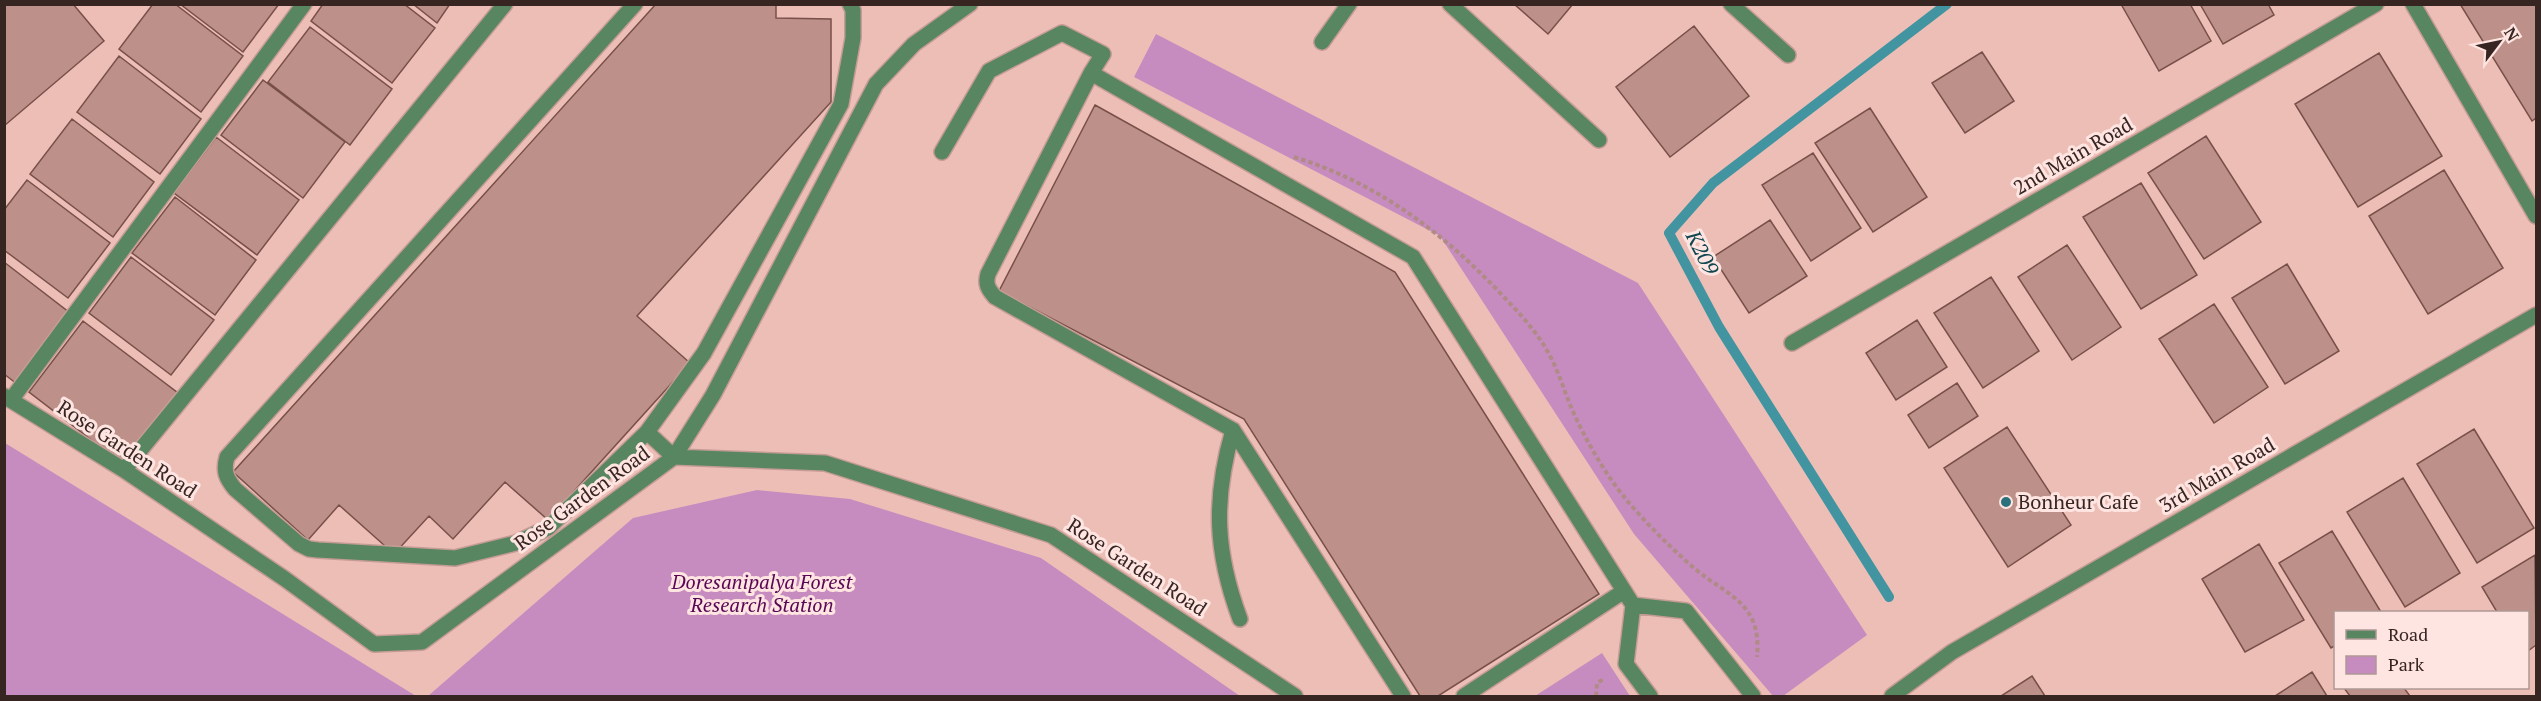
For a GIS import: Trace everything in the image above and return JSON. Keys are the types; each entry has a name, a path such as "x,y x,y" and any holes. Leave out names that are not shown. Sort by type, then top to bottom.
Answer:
{"street":[{"path":"8,398 304,4"},
{"path":"124,470 505,4"},
{"path":"635,4 227,457 224,466 226,479 299,544 309,549 455,558 516,543 548,528 647,432 704,353 840,104 853,38 853,10 850,4"},
{"path":"647,432 674,457 713,395 876,84 914,44 970,4"},
{"path":"1322,42 1349,4"},
{"path":"1450,4 1599,140"},
{"path":"1731,4 1788,55"},
{"name":"2nd Main Road","path":"1792,343 2376,4"},
{"path":"2414,4 2536,216"},
{"path":"942,152 988,71 1062,33 1102,54 988,274 986,281 988,289 995,297 1233,430 1403,696"},
{"path":"1091,73 1413,257 1633,605 1626,664 1650,696"},
{"name":"3rd Main Road","path":"1892,696 1952,652 2536,315"},
{"name":"Rose Garden Road","path":"8,398 124,470 285,579 374,644 422,642 674,457 825,463 1051,535 1295,696"},
{"path":"1233,430 1224,460 1219,492 1218,524 1221,556 1240,619"},
{"path":"1464,696 1624,591"},
{"path":"1633,605 1686,611 1753,696"}],"green space":[{"path":"1156,34 1638,283 1867,635 1783,696 1773,696 1634,534 1440,236 1134,77"},
{"path":"5,443 416,696 5,696"},
{"name":"Doresanipalya Forest Research Station","path":"757,490 850,499 1041,558 1240,696 428,696 633,518"},
{"path":"1602,653 1630,696 1535,696"}],"building":[{"path":"4,4 73,4 104,41 4,126"},
{"path":"153,4 175,4 243,56 201,112 119,49"},
{"path":"180,4 279,4 243,52"},
{"path":"323,4 404,4 435,28 392,83 311,21"},
{"path":"413,4 450,4 437,23"},
{"path":"656,4 776,4 776,18 831,19 831,102 637,316 690,363 548,520 505,482 453,539 429,516 394,554 339,505 308,540 233,472"},
{"path":"1514,4 1573,4 1548,34"},
{"path":"2121,4 2190,4 2211,41 2159,71"},
{"path":"2200,4 2268,4 2274,15 2223,44"},
{"path":"2460,4 2536,4 2536,118 2532,121"},
{"path":"1694,26 1749,96 1670,157 1616,87"},
{"path":"310,27 392,89 350,145 268,82"},
{"path":"1982,52 2014,101 1965,133 1932,83"},
{"path":"2379,53 2442,156 2358,207 2295,104"},
{"path":"119,56 201,119 160,174 77,112"},
{"path":"263,80 345,142 303,198 221,135"},
{"path":"1095,105 1395,272 1599,594 1438,696 1420,696 1244,419 999,291"},
{"path":"1870,108 1927,197 1873,232 1815,143"},
{"path":"72,119 154,182 113,237 30,174"},
{"path":"2206,136 2261,222 2204,259 2148,173"},
{"path":"216,137 299,200 257,255 174,193"},
{"path":"1813,153 1861,228 1811,261 1762,185"},
{"path":"2444,170 2503,268 2428,314 2369,216"},
{"path":"27,180 110,243 68,298 4,250 4,210"},
{"path":"2141,183 2197,275 2141,309 2083,217"},
{"path":"175,197 256,260 215,315 132,253"},
{"path":"1770,220 1807,276 1749,313 1713,257"},
{"path":"2067,245 2121,327 2072,360 2018,277"},
{"path":"131,257 214,320 171,375 89,313"},
{"path":"4,262 70,313 17,384 4,374"},
{"path":"2287,264 2339,351 2285,384 2232,298"},
{"path":"1991,277 2039,351 1983,388 1934,313"},
{"path":"2214,304 2268,387 2214,423 2159,339"},
{"path":"1917,320 1947,367 1896,400 1866,353"},
{"path":"83,321 178,393 124,465 29,392"},
{"path":"1957,383 1978,416 1929,448 1908,415"},
{"path":"2007,427 2071,525 2008,567 1944,468"},
{"path":"2474,429 2534,528 2477,563 2417,464"},
{"path":"2403,478 2460,573 2405,607 2347,512"},
{"path":"2332,531 2380,611 2334,611 2334,646 2331,648 2279,563"},
{"path":"2259,544 2304,620 2245,652 2202,579"},
{"path":"2535,555 2536,645 2529,650 2529,611 2496,611 2482,587"},
{"path":"2312,672 2327,696 2275,696"},
{"path":"2032,676 2045,696 2001,696"},
{"path":"2345,689 2405,689 2410,696 2350,696"}],"waterway":[{"name":"K209","path":"1889,597 1719,327 1669,233 1713,183 1947,4"}],"place":[{"name":"Bonheur Cafe","path":"2006,502"}]}
